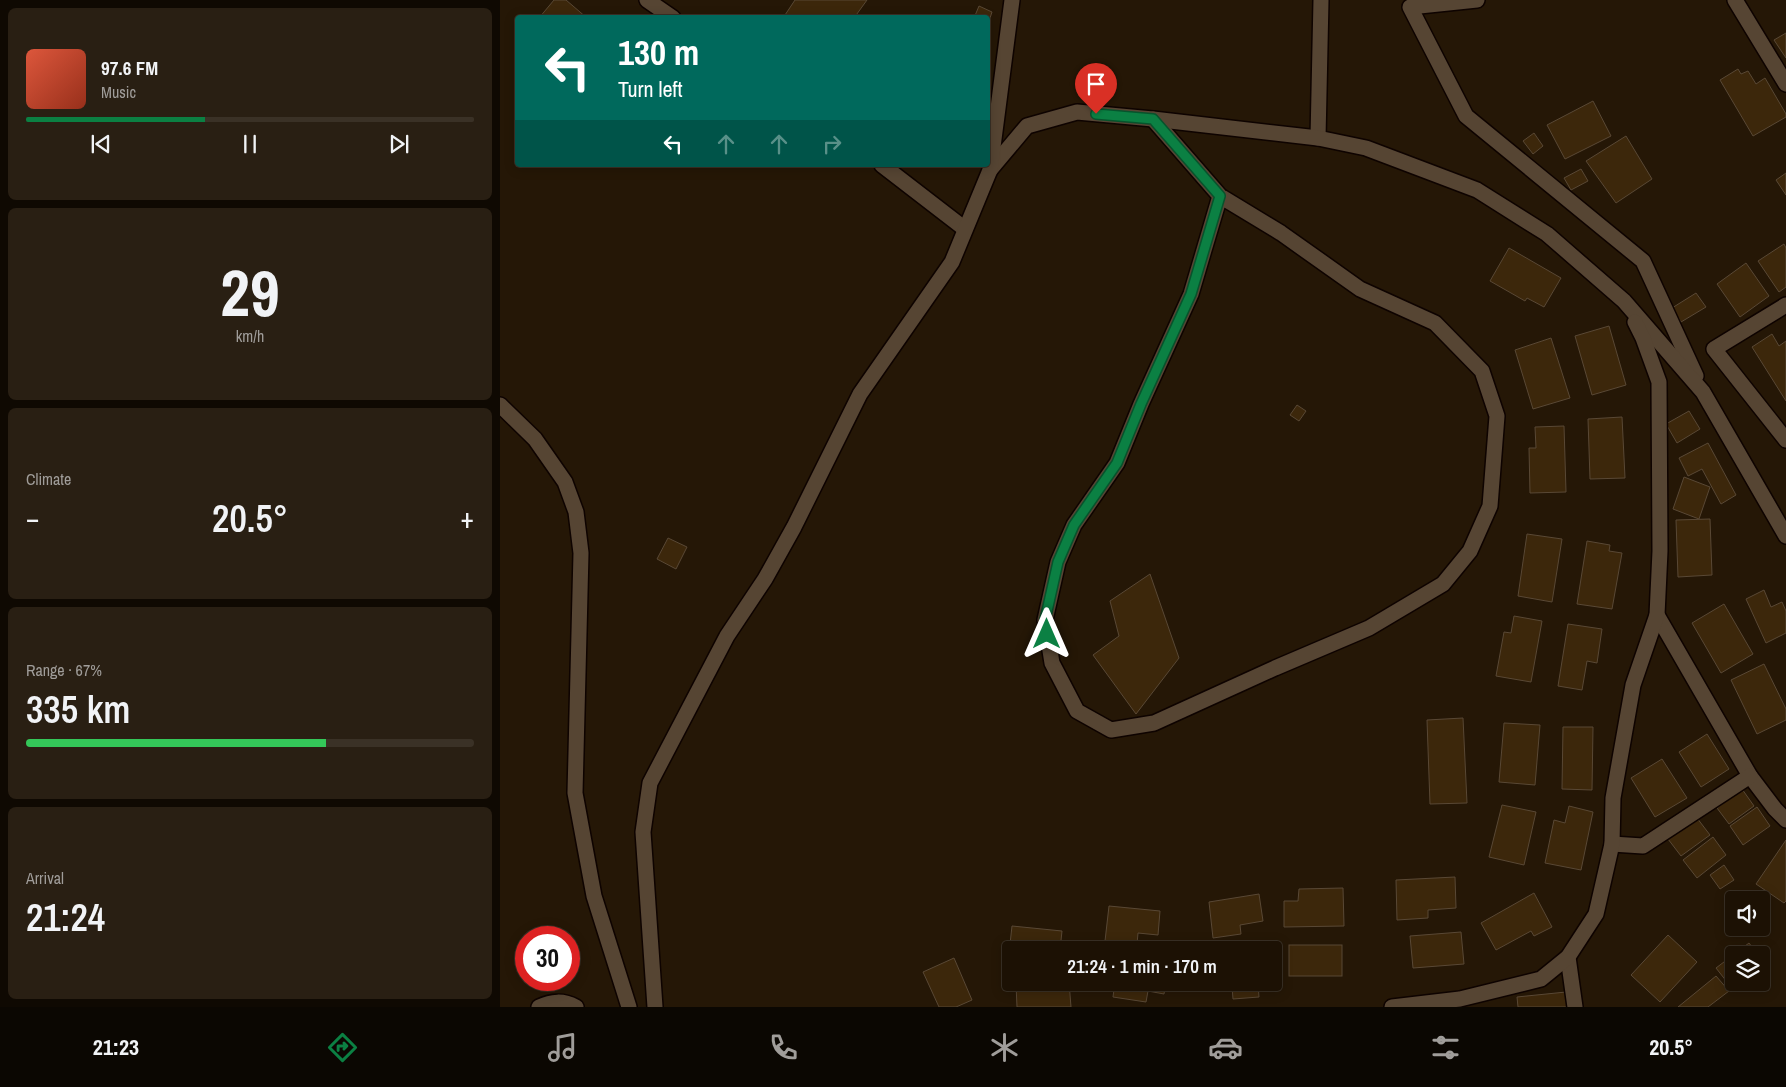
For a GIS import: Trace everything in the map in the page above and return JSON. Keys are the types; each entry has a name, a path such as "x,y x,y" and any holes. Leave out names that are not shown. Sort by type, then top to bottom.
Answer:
{"street":[{"path":"648,0 669,15"},
{"path":"655,1007 643,832 650,783 727,636 765,579 794,527 860,394 952,262 990,170 1012,0"},
{"path":"1318,138 1321,0"},
{"path":"1477,0 1410,7 1466,116 1643,261 1704,392 1786,536"},
{"path":"1735,0 1786,84"},
{"path":"990,170 1027,126 1077,112 1318,138 1366,148 1477,190 1547,234 1624,301 1704,392"},
{"path":"1153,119 1220,196 1281,233 1360,289 1435,323 1482,371 1497,416 1490,506 1470,551 1443,584 1369,628 1154,723 1111,730 1077,711 1052,663 1045,620 1058,562 1074,525 1117,463 1141,404 1191,294 1220,196"},
{"path":"885,167 965,229"},
{"path":"1392,1007 1460,999 1541,979 1568,957 1596,914 1612,844 1613,798 1633,685 1657,614 1660,551 1658,382 1643,338 1624,301"},
{"path":"1786,306 1714,349 1786,440"},
{"path":"500,405 535,439 565,482 576,512 581,553 575,793 594,896 629,1007"},
{"path":"1657,614 1750,776 1775,809 1786,820"},
{"path":"1612,844 1643,846 1750,776"},
{"path":"1568,957 1575,1007"},
{"path":"539,1007 550,1002 568,1003 576,1007"}],"building":[{"path":"554,0 566,0 584,15 542,15"},
{"path":"795,0 867,0 856,15 785,15"},
{"path":"979,6 992,12 990,18 990,15 975,15"},
{"path":"1786,33 1786,58 1774,40"},
{"path":"1738,69 1741,74 1748,71 1756,84 1765,78 1786,114 1786,117 1753,136 1720,80"},
{"path":"1593,101 1611,136 1565,159 1547,125"},
{"path":"1534,133 1543,146 1533,154 1523,141"},
{"path":"1626,136 1652,179 1616,203 1586,161"},
{"path":"1581,169 1588,181 1571,190 1564,178"},
{"path":"1786,173 1786,195 1776,180"},
{"path":"1784,244 1786,248 1786,287 1779,292 1758,261"},
{"path":"1509,248 1561,278 1544,307 1527,298 1525,301 1490,281"},
{"path":"1746,263 1769,296 1740,317 1717,284"},
{"path":"1696,293 1706,307 1681,322 1672,308"},
{"path":"1609,326 1626,385 1592,395 1575,336"},
{"path":"1772,334 1779,346 1786,341 1786,401 1752,347"},
{"path":"1551,338 1570,398 1533,409 1515,350"},
{"path":"1297,405 1306,411 1299,421 1290,415"},
{"path":"1689,411 1700,429 1677,443 1666,424"},
{"path":"1622,417 1625,478 1590,479 1588,419"},
{"path":"1564,426 1566,492 1530,493 1529,448 1536,448 1535,427"},
{"path":"1708,443 1736,495 1721,504 1702,469 1688,476 1679,458"},
{"path":"1684,477 1710,487 1699,519 1673,509"},
{"path":"1710,519 1712,575 1678,577 1676,520"},
{"path":"1527,534 1562,539 1552,602 1518,596"},
{"path":"668,538 687,547 676,569 657,559"},
{"path":"1587,541 1610,545 1609,551 1622,553 1612,609 1577,604"},
{"path":"1150,574 1179,658 1136,714 1093,655 1119,636 1110,601"},
{"path":"1764,590 1771,607 1782,602 1786,611 1786,633 1766,643 1746,599"},
{"path":"1724,604 1753,654 1721,673 1692,623"},
{"path":"1514,616 1542,621 1531,682 1496,676 1504,632 1511,633"},
{"path":"1568,624 1602,629 1597,663 1587,661 1582,690 1558,686"},
{"path":"1764,664 1786,709 1786,720 1757,734 1731,680"},
{"path":"1463,718 1467,803 1430,804 1427,720"},
{"path":"1504,723 1540,725 1535,785 1499,782"},
{"path":"1563,727 1593,727 1592,790 1562,789"},
{"path":"1707,734 1729,769 1701,787 1679,752"},
{"path":"1662,759 1687,798 1655,817 1631,778"},
{"path":"1742,789 1754,806 1729,824 1717,808"},
{"path":"1502,805 1536,812 1524,865 1489,857"},
{"path":"1569,806 1593,812 1581,870 1545,863 1554,820 1565,823"},
{"path":"1757,807 1770,826 1743,845 1730,826"},
{"path":"1697,818 1710,835 1681,856 1668,839"},
{"path":"1713,837 1726,855 1697,878 1683,860"},
{"path":"1786,840 1786,901 1784,903 1770,894 1770,891 1766,891 1756,884"},
{"path":"1724,865 1734,880 1720,889 1710,875"},
{"path":"1455,877 1456,908 1428,910 1428,918 1397,920 1396,880"},
{"path":"1343,888 1344,926 1284,927 1284,901 1298,901 1299,889"},
{"path":"1534,893 1552,927 1534,936 1531,931 1496,950 1481,923"},
{"path":"1259,894 1263,921 1240,925 1241,934 1213,938 1209,902"},
{"path":"1109,906 1160,911 1158,935 1138,933 1137,941 1105,941"},
{"path":"1012,926 1062,931 1061,941 1010,941"},
{"path":"1461,932 1464,964 1413,968 1410,936"},
{"path":"1668,935 1697,962 1660,1002 1631,975"},
{"path":"1289,945 1342,945 1342,976 1289,976"},
{"path":"954,958 972,1000 956,1007 939,1007 923,972"},
{"path":"1725,961 1725,979 1716,968"},
{"path":"1716,976 1725,986 1725,991 1729,991 1708,1007 1678,1007"},
{"path":"1016,991 1070,991 1071,1007 1017,1007"},
{"path":"1114,991 1148,991 1146,1002 1113,997"},
{"path":"1148,991 1164,991 1164,994"},
{"path":"1232,991 1259,991 1259,997 1233,999"},
{"path":"1566,992 1567,1007 1518,1007 1517,997"}],"route":[{"path":"1047,634 1045,620 1058,562 1074,525 1117,463 1141,404 1191,294 1220,196 1153,119 1096,114"}]}
